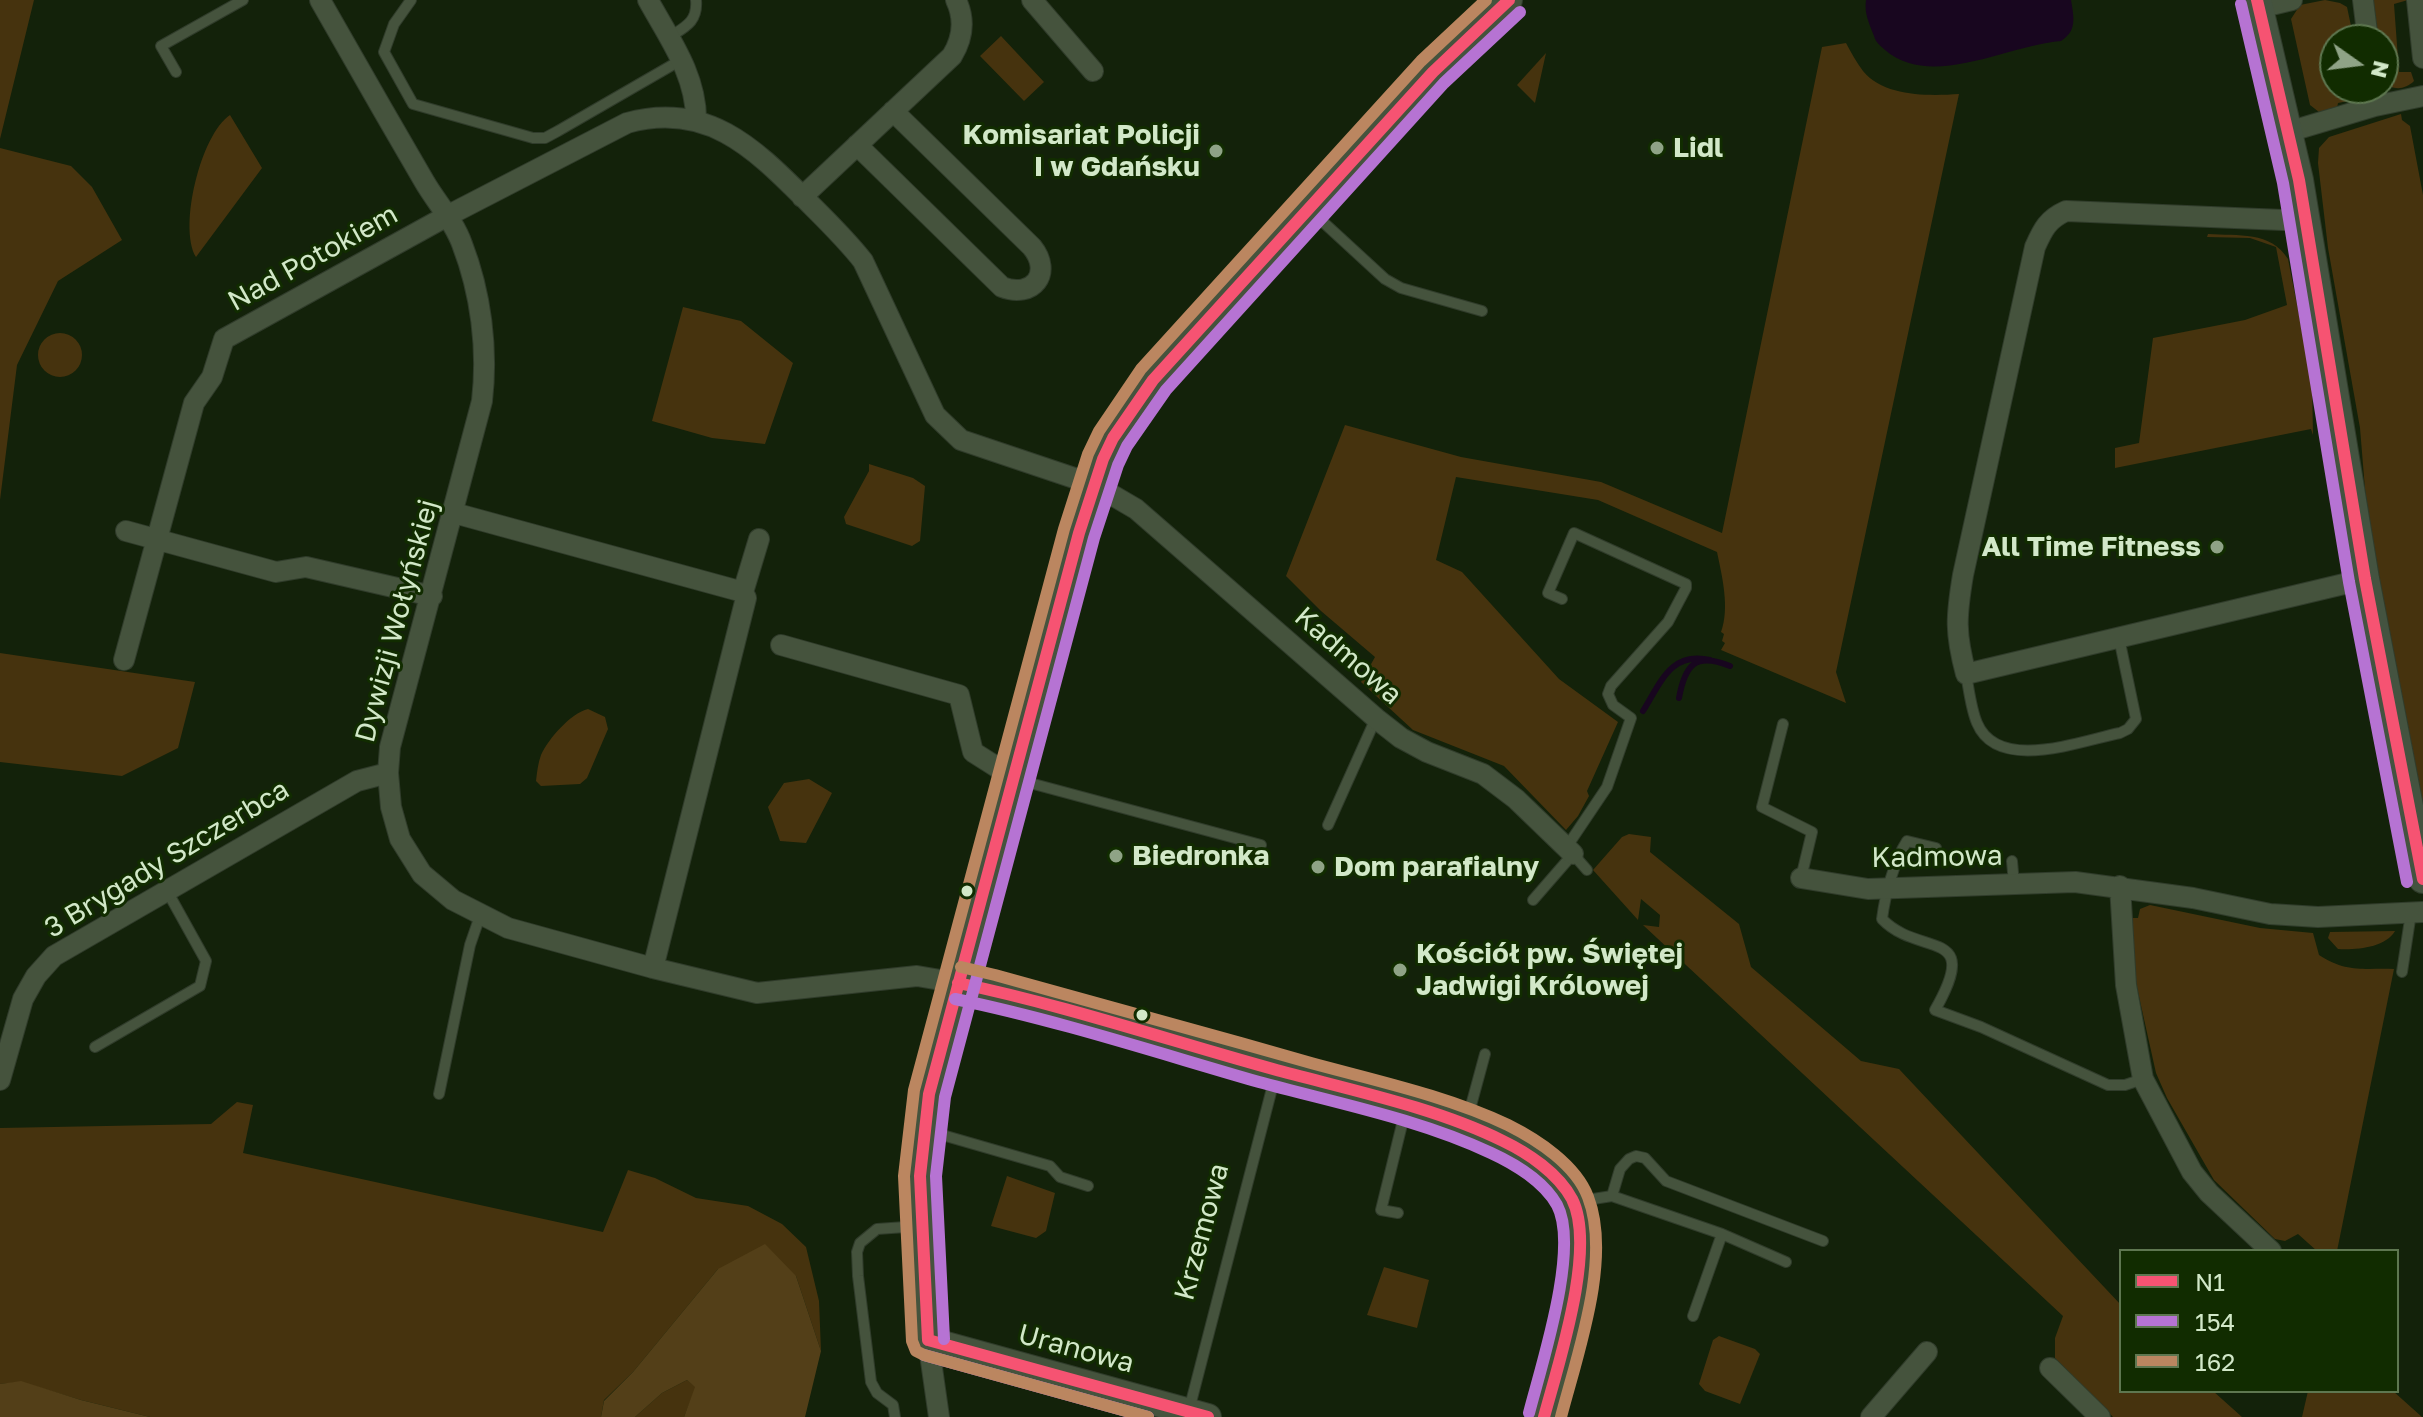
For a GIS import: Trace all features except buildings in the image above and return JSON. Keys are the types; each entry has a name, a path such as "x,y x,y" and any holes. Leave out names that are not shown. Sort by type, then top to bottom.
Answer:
{"main road":[{"path":"2258,4 2306,218 2365,579 2423,879"}],"street":[{"name":"Dywizji Wołyńskiej","path":"320,0 462,241 481,324 485,365 482,401 390,747 388,773 391,807 400,839 422,874 453,900 508,928 757,993 917,976 958,983"},
{"path":"648,0 691,80 697,99 696,121"},
{"path":"802,197 952,56 962,28 956,0"},
{"path":"1032,0 1093,71"},
{"path":"2258,4 2292,0"},
{"path":"2363,0 2366,24"},
{"path":"2417,0 2423,58"},
{"path":"939,1417 928,1340 920,1176 929,1094 1079,533 1113,438 1153,380 1496,4"},
{"path":"2399,96 2423,96"},
{"path":"2288,132 2357,104"},
{"path":"857,145 1002,287 1014,291 1026,290 1037,282 1041,270 1040,257 1032,247 893,111"},
{"name":"Nad Potokiem","path":"124,660 194,403 212,377 224,339 447,216 627,123 645,118 673,117 723,130 742,141 802,197"},
{"name":"Kadmowa","path":"802,197 863,261 935,415 949,430 961,440 1095,485 1136,509 1401,738 1483,774 1516,799 1570,851"},
{"path":"2306,218 2283,220 2066,211 2045,225 2035,247 1958,602 1959,648 1966,674 2365,579"},
{"path":"454,513 743,592"},
{"path":"126,531 276,572 306,567 432,596"},
{"path":"653,968 746,598 743,592 759,539"},
{"path":"781,645 959,695 973,752 1014,778"},
{"name":"3 Brygady Szczerbca","path":"0,1080 23,999 36,976 54,956 357,781 388,773"},
{"name":"Kadmowa","path":"1801,878 1868,889 2075,882 2120,886 2270,914 2318,917 2417,912"},
{"path":"2120,886 2126,985 2143,1079 2192,1172 2209,1193 2269,1249"},
{"path":"958,983 1406,1106 1514,1147 1557,1179 1574,1202 1580,1222 1580,1253 1544,1417"},
{"name":"Uranowa","path":"928,1340 1198,1414"},
{"path":"1871,1417 1927,1352"},
{"path":"2050,1368 2100,1417"}],"lane":[{"path":"176,72 161,46 243,0"},
{"path":"411,0 394,24 384,52 413,104 533,138 545,138 681,60"},
{"path":"668,38 691,24 697,12 696,0"},
{"path":"1308,209 1385,279 1401,288 1482,311"},
{"path":"1533,900 1570,851 1607,787 1631,718 1613,705 1608,694 1611,686 1668,622 1686,584 1574,533 1548,593 1562,599"},
{"path":"1966,674 1976,723 1987,739 2001,748 2026,752 2120,733 2136,719 2119,638"},
{"path":"1328,825 1376,718"},
{"name":"Kadmowa","path":"1783,724 1762,807 1812,832 1801,878"},
{"path":"1014,778 1261,845"},
{"path":"1936,848 1907,841 1898,855 1884,901 1882,919 1892,928 1941,947 1950,954 1950,984 1935,1010 1981,1027 2108,1085 2125,1085 2143,1079"},
{"path":"1570,851 1587,870"},
{"path":"2012,861 2014,884"},
{"path":"95,1047 200,986 206,961 166,889"},
{"path":"2402,972 2417,912"},
{"path":"439,1094 470,945 480,916"},
{"path":"1465,1126 1485,1054"},
{"name":"Krzemowa","path":"1198,1414 1277,1069"},
{"path":"1398,1213 1381,1210 1406,1106"},
{"path":"924,1129 1050,1166 1060,1177 1088,1186"},
{"path":"1612,1196 1620,1169 1636,1156 1645,1158 1666,1181 1823,1241"},
{"path":"1574,1202 1612,1196 1722,1234 1786,1262"},
{"path":"895,1417 893,1405 877,1393 871,1382 857,1252 860,1243 877,1229 922,1226"},
{"path":"1693,1316 1722,1234"}],"shaded area":[{"path":"0,0 34,0 0,139"},
{"path":"1866,0 2071,0 2073,24 2070,33 2061,41 1970,62 1925,66 1904,61 1878,44 1867,18"},
{"path":"2325,0 2347,7 2351,24 2319,24 2319,104 2338,104 2337,108 2319,112 2310,105 2291,19 2300,5"},
{"path":"2374,0 2408,0 2394,4 2395,24 2374,24"},
{"path":"1001,36 1044,82 1024,101 980,56"},
{"path":"1846,43 1863,71 1883,86 1908,93 1959,94 1836,672 1846,703 1721,650 1725,643 1721,632 1725,602 1717,552 1598,500 1456,477 1436,560 1462,572 1559,679 1618,722 1587,791 1589,796 1566,830 1504,766 1413,730 1361,682 1375,657 1286,576 1345,425 1461,457 1601,482 1722,533 1822,47"},
{"path":"1546,53 1535,103 1517,85"},
{"path":"2399,72 2411,72 2414,81 2399,88"},
{"path":"2401,114 2402,120 2410,126 2423,195 2423,804 2378,586 2360,428 2328,248 2318,163 2319,148 2329,137"},
{"path":"230,115 262,168 196,257 190,225 195,182 210,141 219,125"},
{"path":"0,148 71,166 92,187 122,240 58,281 17,365 0,500"},
{"path":"2208,234 2263,239 2281,250 2288,259 2312,381 2313,435 2311,429 2115,468 2115,448 2139,443 2153,338 2245,320 2287,305 2276,247 2250,238 2207,237"},
{"path":"683,307 741,321 793,363 765,444 712,438 652,421"},
{"path":"60,333 75,340 82,355 75,370 60,377 45,370 38,355 45,340"},
{"path":"869,464 913,478 925,486 920,541 912,546 846,524 844,517 869,471"},
{"path":"0,653 195,682 178,748 122,776 0,762"},
{"path":"588,709 605,717 608,729 587,778 580,784 541,786 536,781 545,748 568,721"},
{"path":"809,779 832,793 806,843 780,841 768,807 784,783"},
{"path":"1629,834 1651,837 1650,852 1739,924 1751,967 1861,1061 1899,1069 2119,1303 2119,1393 2215,1393 2242,1417 2113,1417 2055,1358 2055,1338 2063,1316 1643,925 1659,927 1660,915 1641,899 1638,920 1593,870 1622,837"},
{"path":"2150,905 2260,928 2313,933 2319,955 2338,965 2394,969 2337,1249 2315,1249 2298,1234 2285,1241 2275,1239 2214,1180 2156,1073 2136,983 2132,918 2138,918 2140,909"},
{"path":"2395,931 2384,941 2361,948 2338,949 2328,938 2330,932"},
{"path":"237,1102 253,1105 243,1153 603,1232 628,1170 655,1178 696,1198 748,1206 782,1224 806,1247 819,1301 821,1351 796,1276 718,1269 633,1372 604,1400 601,1417 150,1417 21,1382 0,1384 0,1128 211,1124"},
{"path":"1007,1176 1055,1193 1046,1231 1036,1238 991,1226"},
{"path":"765,1244 796,1276 821,1351 805,1417 684,1417 695,1387 687,1380 662,1393 635,1417 601,1417 604,1401 633,1372 718,1269"},
{"path":"1384,1267 1429,1280 1417,1328 1367,1315"},
{"path":"1719,1336 1755,1349 1760,1354 1740,1404 1705,1391 1699,1384 1713,1340"},
{"path":"687,1380 696,1387 684,1417 635,1417 662,1393"},
{"path":"21,1381 150,1417 0,1417 0,1384"},
{"path":"2308,1393 2395,1393 2422,1417 2302,1417"}],"waterway":[{"path":"1643,711 1662,680 1676,665 1697,658 1710,660"},
{"path":"1679,698 1685,677 1694,664 1708,660 1730,666"}],"transit line":[{"name":"162","path":"1148,1417 916,1351 912,1341 904,1176 914,1090 1064,529 1088,454 1099,431 1141,369 1421,61 1486,0"},
{"name":"N1","path":"928,1340 920,1176 929,1094 1079,533 1103,459 1113,438 1153,380 1433,72 1509,0"},
{"name":"N1","path":"2257,0 2299,180 2365,579 2423,879"},
{"name":"154","path":"2241,4 2283,183 2349,582 2407,882"},
{"name":"154","path":"944,1339 936,1176 945,1097 1094,538 1118,465 1127,446 1166,390 1444,83 1520,12"},
{"name":"162","path":"961,967 1436,1097 1508,1125 1543,1146 1565,1164 1582,1185 1594,1222 1596,1249 1590,1307 1561,1417"},
{"name":"N1","path":"958,983 1077,1012 1449,1118 1503,1141 1542,1165 1572,1199 1579,1220 1580,1246 1573,1307 1544,1417"},
{"name":"154","path":"955,999 1069,1027 1406,1121 1464,1141 1528,1174 1557,1205 1563,1224 1564,1249 1556,1308 1529,1413"},
{"name":"N1","path":"928,1340 1208,1417"},
{"name":"154","path":"924,1355 1148,1417"}],"place":[{"name":"Lidl","path":"1657,148"},
{"name":"Komisariat Policji I w Gdańsku","path":"1216,151"},
{"name":"All Time Fitness","path":"2217,547"},
{"name":"Biedronka","path":"1116,856"},
{"name":"Dom parafialny","path":"1318,867"},
{"name":"Kościół pw. Świętej Jadwigi Królowej","path":"1400,970"}]}
